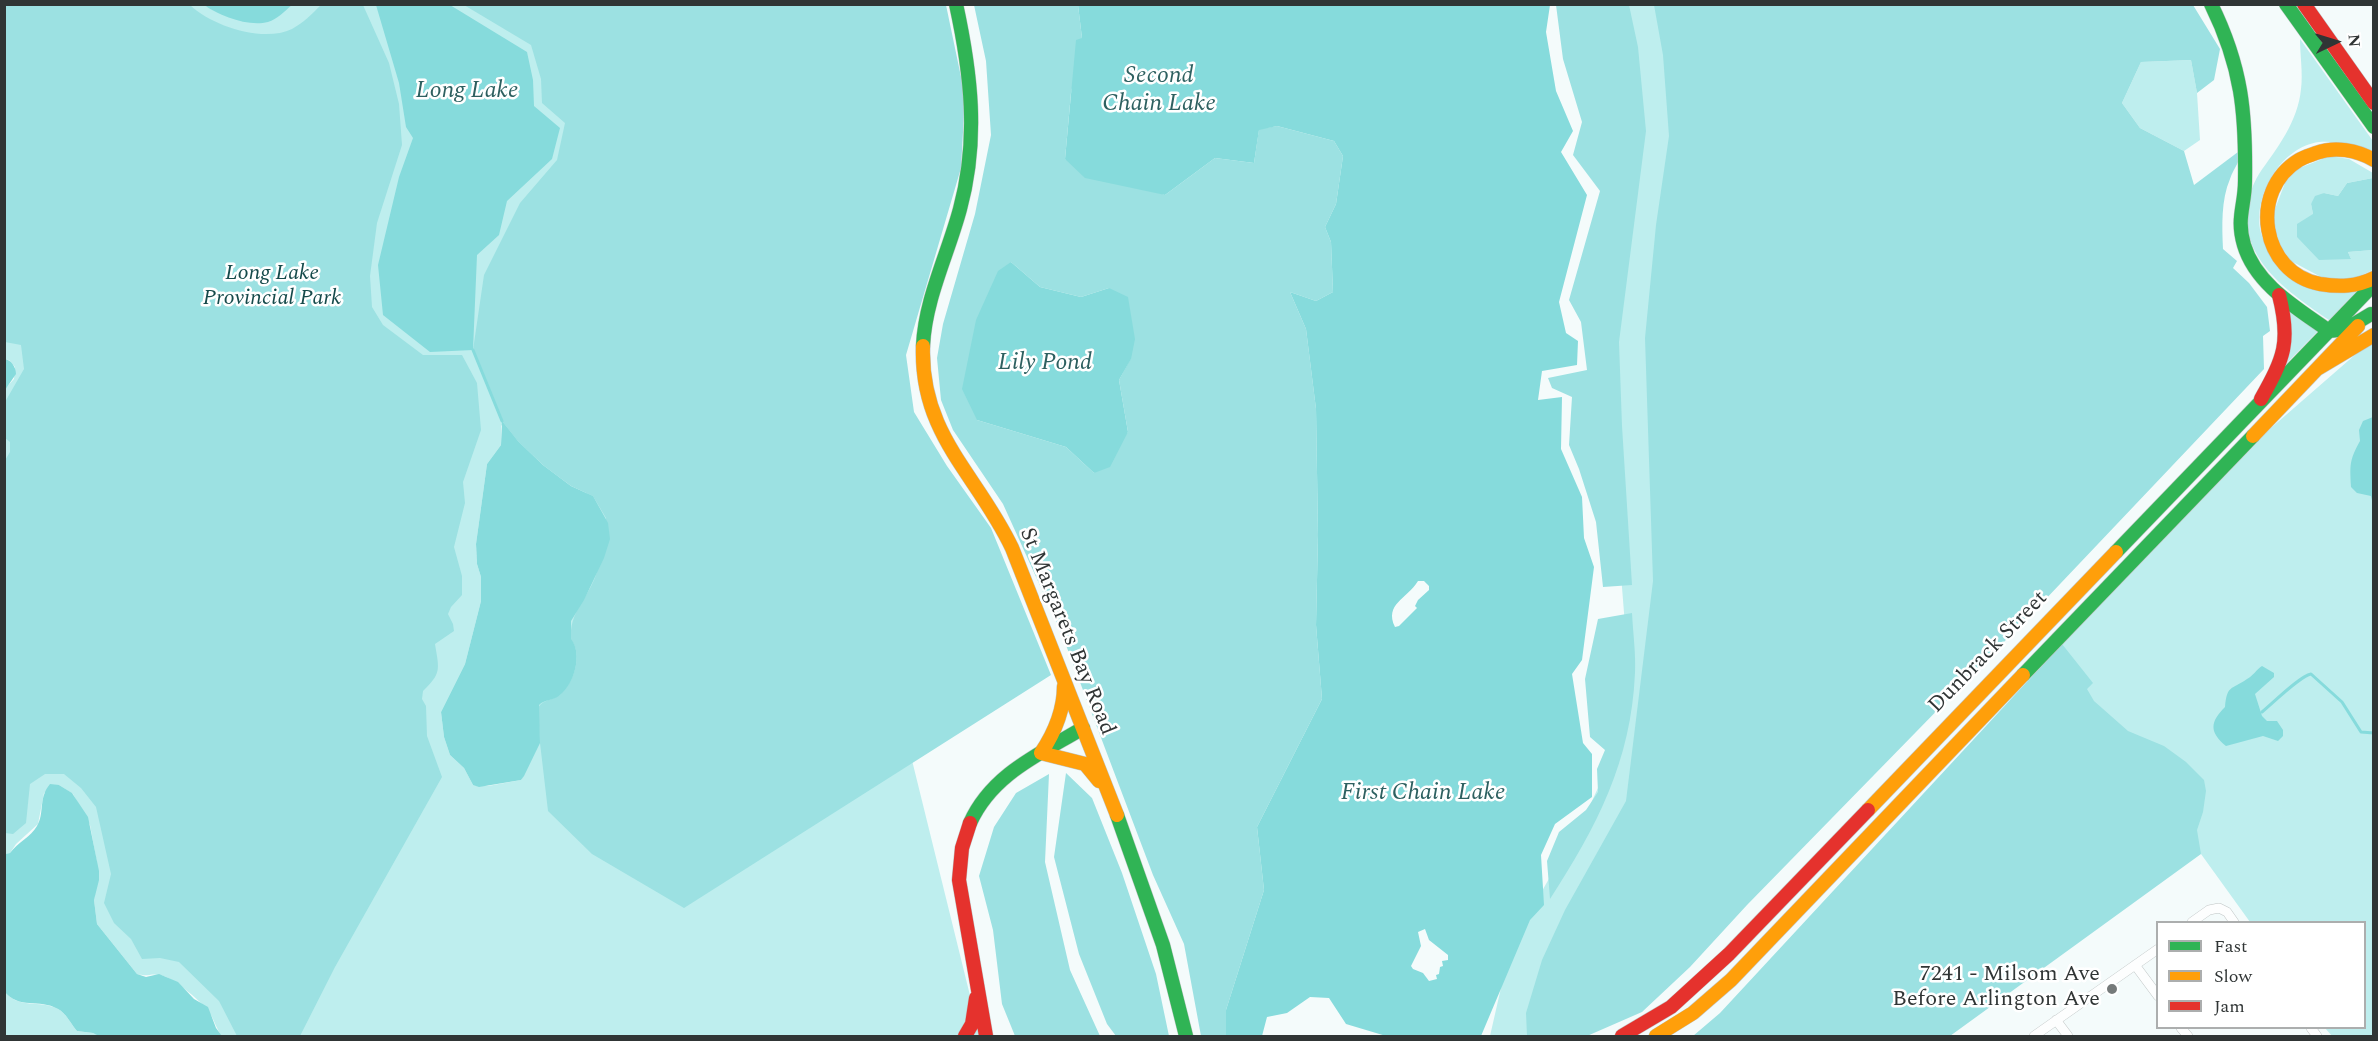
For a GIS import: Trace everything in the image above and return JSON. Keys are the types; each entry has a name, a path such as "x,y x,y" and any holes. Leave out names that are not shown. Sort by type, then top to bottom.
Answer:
{"main road":[{"name":"St Margarets Bay Road","path":"956,4 970,73 973,110 971,148 962,203 939,273 927,322 923,355 924,386 939,429 993,512 1022,570 1105,785 1167,956 1186,1036"},
{"path":"2211,4 2222,26 2238,72 2243,106 2245,185 2239,218 2244,246 2258,272 2279,295 2328,330 2338,332 2347,329 2372,312"},
{"path":"2286,4 2373,127"},
{"path":"2304,4 2373,103"},
{"path":"2310,4 2349,56 2373,81"},
{"path":"2373,160 2368,156 2337,149 2310,153 2288,168 2271,190 2266,221 2272,250 2283,267 2298,278 2320,286 2360,286 2373,278"},
{"name":"Dunbrack Street","path":"1622,1036 1671,1007 1729,954 2373,284"},
{"path":"2261,399 2281,364 2288,339 2286,318 2279,295"},
{"name":"Dunbrack Street","path":"1656,1036 1693,1013 1731,980 2372,312"},
{"path":"2318,369 2373,335"},
{"path":"1041,753 1060,721 1064,696 1062,677"},
{"path":"986,1036 959,880 959,862 964,842 978,809 994,786 1016,767 1083,728"},
{"path":"1041,753 1085,764 1092,774 1105,785"},
{"path":"965,1036 972,1024 978,984"},
{"path":"978,984 993,1036"}],"street":[{"path":"2193,921 2209,910 2219,908 2227,912 2233,921"},
{"path":"2034,1036 2156,949"},
{"path":"2135,965 2156,995"},
{"path":"2056,1020 2068,1036"}],"green space":[{"path":"5,4 190,5 224,26 267,34 292,29 321,5 363,5 389,63 399,104 402,145 377,223 370,276 372,307 383,325 423,355 462,355 477,383 481,430 463,482 465,503 454,547 462,576 462,595 448,614 454,631 435,644 438,670 423,691 422,699 426,706 427,736 442,777 335,967 300,1036 237,1036 219,1001 179,962 160,958 142,959 131,939 114,923 104,903 111,874 96,807 81,788 64,774 45,774 30,784 26,823 13,834 5,833 4,462 10,452 10,442 5,438 5,402 24,369 21,345 5,342"},
{"name":"Long Lake Provincial Park","path":"5,5 204,5 216,12 271,20 292,5 604,5 907,740 980,1036 222,1036 208,1010 196,998 166,977 137,974 97,924 94,900 97,863 90,825 73,794 59,785 44,793 38,824 16,844 10,853 5,854 4,390 14,379 15,367 9,360 4,359","holes":["501,425 563,480 587,493 538,708 536,750 521,780 488,786 473,785 464,768 450,755 444,737 441,712 465,664 481,601 481,577 477,564 476,544 487,464 501,445"]},
{"path":"464,5 946,5 965,96 961,168 906,355 914,412 947,466 991,528 1051,675 684,908 592,854 548,811 538,708 562,693 570,682 576,667 576,652 571,640 571,630 576,614 596,575 606,518 593,496 571,486 543,465 518,441 502,421 473,350 484,275 520,203 557,160 565,123 542,103 541,79 531,45"},
{"path":"974,5 1078,5 1082,38 1071,93 1065,159 1165,195 1215,158 1254,163 1259,129 1277,126 1334,141 1343,156 1336,204 1325,227 1331,242 1333,292 1316,301 1290,292 1306,329 1316,409 1318,535 1316,625 1322,699 1257,827 1264,890 1226,1010 1226,1035 1201,1036 1184,944 1153,875 1061,632 1003,504 953,430 941,400 937,358 943,324 975,214 991,135 986,61","holes":["1011,262 1040,287 1081,297 1109,288 1131,358 1119,380 1128,432 1094,473 1066,447 977,420"]},
{"path":"1556,5 1629,5 1638,47 1646,131 1619,342 1632,585 1603,587 1596,522 1569,445 1572,397 1552,388 1548,378 1587,370 1581,322 1569,300 1600,191 1573,155 1582,122 1563,59"},
{"path":"1616,5 1659,5 1671,63 1665,614 1655,739 1530,1036 1490,1036 1503,979 1538,898 1587,812 1602,779 1626,638 1610,435"},
{"path":"1654,5 2193,5 2220,49 2214,80 2197,93 2191,60 2141,62 2122,103 2140,128 2184,151 2194,185 2242,149 2225,196 2222,222 2223,249 2237,261 2233,268 2249,283 2267,307 2270,331 2263,336 2264,369 2042,603 1747,905 1690,967 1642,1012 1587,1036 1527,1036 1526,1013 1542,960 1565,910 1626,801 1653,581 1645,338 1656,225 1669,136 1663,55"},
{"path":"2300,39 2373,141 2373,152 2333,142 2319,142 2305,146 2282,163 2272,176 2261,204 2259,219 2261,233 2280,269 2357,291 2329,320 2299,299 2272,274 2260,260 2247,228 2247,209 2253,187 2286,134 2296,113 2302,77"},
{"path":"2191,60 2197,93 2200,140 2184,151 2140,128 2122,103 2141,62"},
{"path":"2330,156 2349,159 2373,173 2373,178 2347,183 2338,196 2324,193 2311,204 2313,214 2351,259 2348,252 2373,250 2373,270 2351,280 2321,277 2291,261 2281,247 2276,232 2273,214 2285,183 2297,169"},
{"path":"2373,178 2373,250 2348,252 2351,259 2319,260 2297,237 2297,224 2313,214 2311,204 2315,196 2324,193 2338,196 2347,183"},
{"path":"2287,306 2318,331 2280,370"},
{"path":"2373,342 2373,1036 2332,1036 2326,1029 2366,1029 2366,921 2249,921 2201,854 2046,661 2271,428 2364,347"},
{"path":"1632,613 1635,673 1627,736 1619,764 1609,792 1583,845 1550,899 1547,861 1559,832 1586,810 1598,792 1597,769 1605,750 1590,737 1585,679 1598,619"},
{"path":"2062,644 2093,683 2087,689 2094,701 2128,731 2164,746 2186,762 2204,780 2206,791 2197,830 2201,854 1950,1036 1693,1036 1720,1013"},
{"path":"1066,773 1092,798 1122,873 1156,974 1169,1036 1116,1036 1107,1024 1079,954 1054,857"},
{"path":"1049,774 1045,862 1070,970 1100,1036 1015,1036 1002,1004 993,930 979,876 994,827 1016,793"},
{"path":"4,991 16,1000 58,1009 77,1031 102,1036 5,1036"}],"water":[{"path":"204,5 292,5 275,19 252,23 234,20"},
{"name":"Long Lake","path":"376,5 450,5 527,52 533,80 534,106 560,128 552,159 507,201 499,235 477,255 473,350 430,352 383,315 378,265 399,177 413,138 406,127 399,83"},
{"name":"First Chain Lake","path":"1078,5 1550,5 1546,32 1556,91 1573,131 1561,152 1587,195 1559,302 1566,333 1578,341 1577,365 1542,371 1538,400 1562,397 1561,449 1582,497 1584,538 1594,567 1582,660 1572,674 1583,743 1592,754 1592,797 1555,824 1541,855 1544,905 1530,920 1481,1036 1386,1036 1346,1024 1329,998 1310,997 1287,1013 1267,1017 1262,1036 1226,1035 1226,1010 1264,890 1257,827 1322,699 1316,625 1318,535 1316,409 1306,329 1290,292 1316,301 1333,292 1331,242 1325,227 1336,204 1343,156 1334,141 1277,126 1259,130 1254,163 1215,158 1165,195 1085,178 1065,159 1076,40 1082,38","holes":["1418,581 1424,581 1429,586 1429,590 1418,600 1415,606 1417,608 1399,626 1395,627 1392,613 1398,602","1425,929 1429,940 1448,955 1448,960 1442,961 1443,966 1436,975 1437,979 1429,981 1423,973 1411,966 1421,946 1418,932"]},
{"name":"Lily Pond","path":"1011,262 1040,287 1081,297 1109,288 1128,297 1135,339 1131,359 1119,380 1128,432 1110,467 1094,473 1066,447 977,420 962,389 976,320 998,271"},
{"path":"5,359 13,364 16,374 5,390"},
{"path":"2374,417 2373,505 2371,496 2357,493 2351,487 2350,473 2352,459 2360,441 2359,430 2363,421"},
{"path":"502,421 518,441 543,465 571,486 593,496 608,523 610,539 604,558 571,621 571,639 576,653 573,676 560,695 539,705 540,743 524,776 521,780 479,787 473,785 464,768 450,755 444,737 441,712 465,664 481,601 481,577 477,564 476,544 487,464 501,445"},
{"path":"2262,666 2274,673 2274,677 2255,694 2262,716 2267,721 2277,721 2283,730 2283,736 2278,741 2263,736 2226,746 2214,731 2216,717 2225,707 2229,691"},
{"path":"50,784 59,785 72,793 88,817 99,871 94,900 97,924 137,974 146,977 159,974 178,982 194,999 208,1007 216,1028 222,1036 99,1036 77,1031 58,1009 44,1004 16,1000 4,991 5,854 10,853 37,826 44,795"}],"waterway":[{"path":"473,350 502,421"},
{"path":"2262,712 2311,674 2342,702 2361,732 2374,733"}],"traffic: fast":[{"path":"923,346 928,311 960,209 970,157 969,81 956,4"},
{"path":"2211,4 2230,49 2240,91 2245,156 2245,190 2241,227 2244,245 2250,259 2268,284 2291,304 2329,331 2346,329 2371,314"},
{"path":"2286,4 2374,127"},
{"path":"2116,552 2374,284"},
{"path":"2023,675 2253,436"},
{"path":"970,823 979,806 1004,778 1083,728"},
{"path":"1117,815 1163,945 1186,1036"}],"traffic: slow":[{"path":"2374,160 2353,152 2338,150 2323,151 2303,158 2283,174 2272,191 2268,210 2268,230 2274,248 2285,264 2300,277 2320,284 2341,286 2354,285 2374,278"},
{"path":"2253,436 2358,326"},
{"path":"2317,369 2374,335"},
{"path":"923,346 925,377 931,405 941,430 1012,548 1117,815"},
{"path":"1868,810 2116,552"},
{"path":"1656,1036 1693,1013 1731,980 2023,675"},
{"path":"1064,686 1058,721 1041,753 1085,764 1099,781"}],"traffic: jam":[{"path":"2304,4 2374,103"},
{"path":"2261,399 2280,360 2285,338 2279,295"},
{"path":"1622,1036 1671,1007 1729,954 1868,810"},
{"path":"970,823 962,848 959,880 986,1036"},
{"path":"965,1036 972,1024 976,998"}],"place":[{"name":"7241 - Milsom Ave Before Arlington Ave","path":"2112,989"}],"water label":[{"name":"Second Chain Lake","path":"1159,91"}]}
